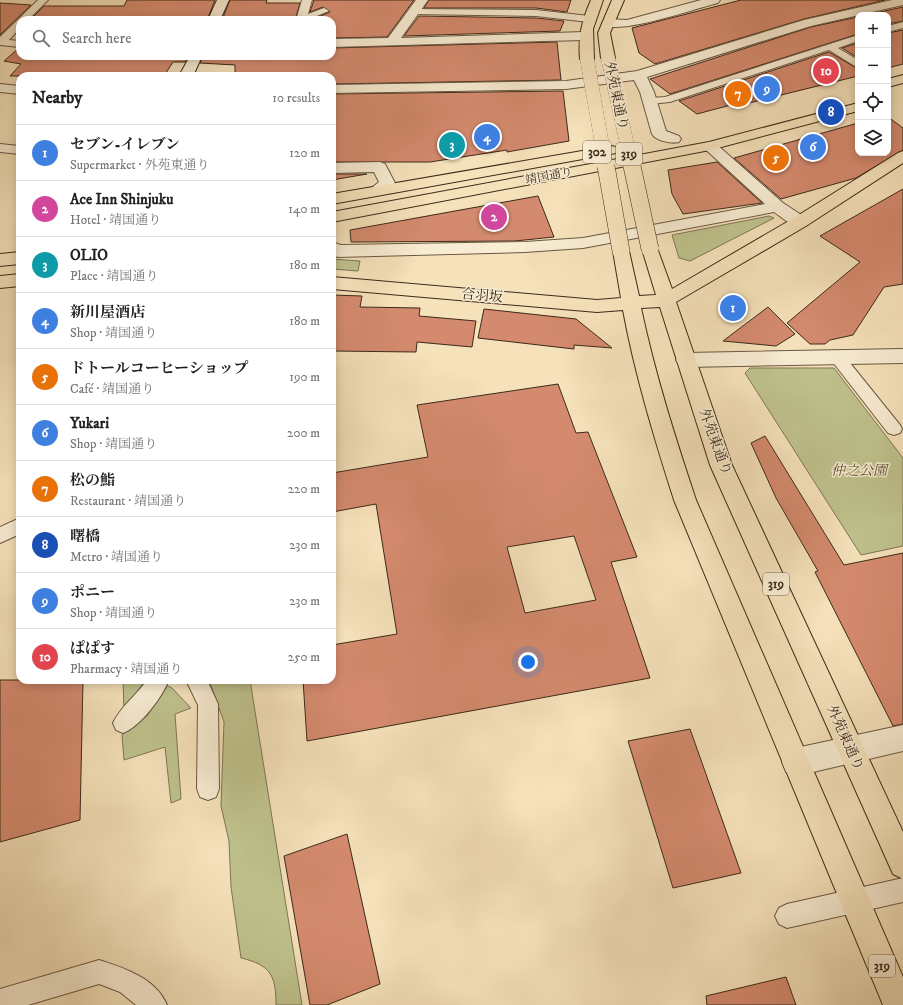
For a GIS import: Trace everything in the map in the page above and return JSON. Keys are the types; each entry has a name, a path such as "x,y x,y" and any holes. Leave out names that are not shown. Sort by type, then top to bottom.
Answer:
{"main road":[{"name":"外苑東通り","path":"597,0 589,18 584,36 587,60 641,354 660,423 686,500 860,914"},
{"name":"外苑東通り","path":"618,0 604,33 608,58 650,249 666,300 722,465 902,863"},
{"path":"891,82 903,79"},
{"name":"靖国通り","path":"336,216 710,146 855,108"},
{"name":"靖国通り","path":"336,198 674,139 740,123"},
{"path":"666,300 800,222 885,169 903,156"},
{"path":"0,260 16,258"},
{"path":"0,282 16,280"},
{"name":"合羽坂","path":"336,283 597,306 666,300"},
{"name":"319","path":"860,914 898,1005"}],"street":[{"path":"216,16 223,0"},
{"path":"392,42 422,0"},
{"path":"608,22 627,24 714,0"},
{"path":"336,89 566,85 640,75 808,23 903,1"},
{"path":"336,42 422,43 584,36"},
{"path":"188,72 194,60"},
{"path":"640,75 660,134 674,139"},
{"path":"0,88 16,90"},
{"path":"710,146 777,207 800,222"},
{"path":"0,148 16,150"},
{"path":"885,169 903,163"},
{"path":"336,168 380,167 387,183 377,190"},
{"path":"336,250 338,251 431,250 584,243 777,207"},
{"path":"686,360 903,356"},
{"path":"796,762 903,738"}],"lane":[{"path":"27,16 43,0"},
{"path":"302,16 307,0"},
{"path":"311,16 324,11"},
{"path":"414,12 536,13 589,18"},
{"path":"891,28 903,25"},
{"path":"1,42 16,27"},
{"path":"650,102 666,100 855,39"},
{"path":"1,42 16,44"},
{"path":"831,47 855,63"},
{"path":"837,357 894,429"},
{"path":"0,535 16,528"},
{"path":"123,723 146,699 156,684"},
{"path":"198,684 208,704 208,789"},
{"path":"787,916 860,914 903,890"},
{"path":"0,1001 99,972 128,982 155,1005"}],"green space":[{"path":"769,216 774,218 690,261 679,258 672,235"},
{"path":"336,259 360,261 358,271 336,269"},
{"name":"仲之公園","path":"750,368 834,368 903,458 903,546 861,555 745,373"},
{"path":"123,684 142,684 124,712"},
{"path":"210,684 251,684 302,1005 276,1005 275,986 270,973 259,964 241,958 231,887 229,841 221,806 224,722"},
{"path":"166,685 172,688 191,708 175,714 181,799 171,803 165,747 124,760 122,735 147,716"}],"building":[{"path":"127,0 215,0 209,16 34,16 44,6 124,6"},
{"path":"230,0 267,0 266,3 300,3 296,16 224,16"},
{"path":"314,0 414,0 387,37 336,38 336,16 320,16 330,12 323,7 310,12"},
{"path":"429,0 571,0 567,12 536,8 424,8"},
{"path":"741,0 885,0 804,19 655,64 639,53 632,28"},
{"path":"0,3 31,5 20,16 16,16 16,20 0,35"},
{"path":"903,7 903,21 891,23 891,12 880,12"},
{"path":"419,16 536,18 564,21 560,31 404,36"},
{"path":"855,18 855,35 670,94 650,79 811,27"},
{"path":"903,30 903,64 891,67 891,48 891,32"},
{"path":"557,42 561,80 336,84 336,72 235,72 235,65 200,63 201,60 336,60 336,48"},
{"path":"855,44 855,56 842,48"},
{"path":"16,51 16,60 186,60 185,62 173,62 167,72 16,72 16,76 10,76 21,64 4,61"},
{"path":"829,52 855,67 855,77 745,104 742,102 697,114 679,101"},
{"path":"563,91 569,141 507,152 507,150 430,162 336,162 336,94"},
{"path":"891,119 903,128 903,150 856,178 781,199 734,158 855,124 855,156 891,156"},
{"path":"717,162 762,203 683,214 672,194 668,170"},
{"path":"336,174 367,174 336,179"},
{"path":"903,189 903,284 884,287 853,335 830,340 825,344 810,344 787,323 860,262 820,236"},
{"path":"538,196 554,237 515,241 351,242 350,230"},
{"path":"336,295 362,296 360,307 420,308 419,316 476,321 472,347 417,342 416,352 336,351"},
{"path":"768,307 795,334 776,346 723,341"},
{"path":"484,309 576,319 612,348 574,345 574,349 478,338"},
{"path":"558,384 576,433 588,432 637,557 611,562 650,678 307,741 303,684 336,684 336,644 397,634 376,504 336,511 336,472 428,457 417,405","holes":["574,536 596,600 525,613 507,547"]},
{"path":"765,436 844,565 903,553 903,724 893,726 815,572 818,571 776,498 751,443"},
{"path":"0,680 16,680 16,684 83,684 80,820 0,842"},
{"path":"690,729 741,873 673,888 628,741"},
{"path":"347,834 380,984 327,1005 310,1005 284,856"},
{"path":"786,977 796,1005 707,1005 706,996"}],"place":[{"name":"ぱぱす","path":"826,71"},
{"name":"ポニー","path":"767,89"},
{"name":"松の鮨","path":"738,94"},
{"name":"曙橋","path":"831,112"},
{"name":"新川屋酒店","path":"487,137"},
{"name":"OLIO","path":"452,145"},
{"name":"Yukari","path":"813,147"},
{"name":"ドトールコーヒーショップ","path":"776,158"},
{"name":"Ace Inn Shinjuku","path":"494,217"},
{"name":"セブン-イレブン","path":"733,308"}]}
